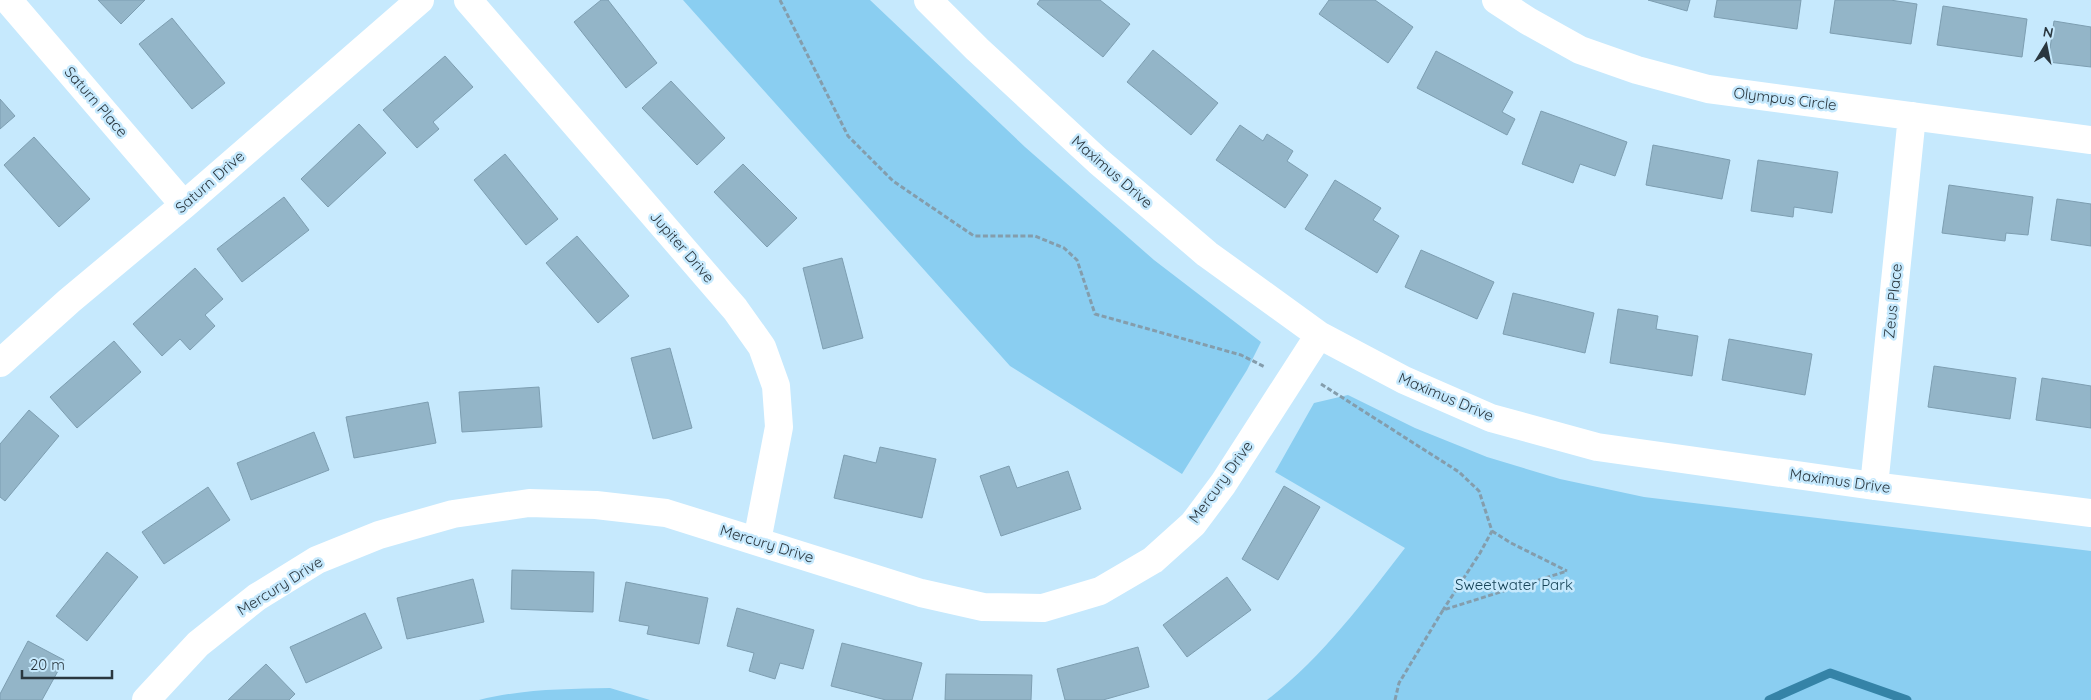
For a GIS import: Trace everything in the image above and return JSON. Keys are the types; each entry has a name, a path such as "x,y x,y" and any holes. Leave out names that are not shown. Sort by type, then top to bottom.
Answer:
{"street":[{"name":"Saturn Place","path":"8,0 184,205"},
{"name":"Saturn Drive","path":"0,363 69,301 184,205 420,0"},
{"name":"Jupiter Drive","path":"468,0 735,309 762,347 776,386 779,427 757,540"},
{"name":"Maximus Drive","path":"928,0 977,49 1098,161 1207,254 1319,335 1404,380 1492,418 1597,447 1874,486 2091,513"},
{"name":"Olympus Circle","path":"1496,0 1528,21 1580,50 1637,70 1708,89 2091,140"},
{"name":"Zeus Place","path":"1874,486 1912,116"},
{"name":"Mercury Drive","path":"146,700 198,644 257,597 317,560 379,535 453,514 529,503 596,505 666,513 921,593 983,607 1043,608 1100,591 1153,560 1193,524 1223,484 1319,335"}],"path":[{"path":"780,0 848,136 893,181 974,236 1035,236 1064,248 1077,260 1095,314 1242,354 1289,381 1313,379 1459,472 1479,491 1492,530 1511,543 1567,571 1444,610"},
{"path":"1396,700 1399,683 1480,553 1492,530"}],"green space":[{"path":"683,0 870,0 1025,147 1154,260 1261,342 1247,370 1182,474 1010,366"},
{"name":"Sweetwater Park","path":"1348,395 1415,428 1487,457 1560,479 1644,497 2091,551 2091,700 1267,700 1287,684 1324,648 1405,548 1275,472 1314,403"},
{"path":"610,688 650,700 479,700 528,692"}],"building":[{"path":"98,0 145,0 121,24"},
{"path":"601,0 608,0 657,63 626,88 574,22"},
{"path":"1040,0 1100,0 1130,24 1103,57 1037,4"},
{"path":"1329,0 1375,0 1413,27 1388,63 1319,14"},
{"path":"1648,0 1690,0 1687,11"},
{"path":"1717,0 1801,0 1797,29 1714,17"},
{"path":"1835,0 1890,0 1917,4 1911,44 1830,33"},
{"path":"1943,6 2027,19 2022,57 1937,45"},
{"path":"172,18 225,83 192,109 139,44"},
{"path":"2054,21 2091,27 2091,67 2048,62"},
{"path":"1153,50 1218,103 1191,135 1127,82"},
{"path":"1436,51 1513,92 1502,112 1515,119 1507,135 1417,88"},
{"path":"445,56 473,87 433,122 439,129 417,148 383,110"},
{"path":"671,81 725,138 697,165 642,108"},
{"path":"0,99 15,116 0,129"},
{"path":"1541,111 1627,142 1615,176 1580,164 1573,183 1522,164"},
{"path":"359,124 386,153 328,207 301,179"},
{"path":"1240,125 1263,141 1267,134 1293,151 1287,161 1308,175 1285,208 1216,160"},
{"path":"34,137 90,199 59,227 4,165"},
{"path":"1653,145 1730,160 1722,199 1646,185"},
{"path":"505,154 558,219 526,245 474,180"},
{"path":"1758,160 1838,172 1832,213 1794,207 1793,217 1751,211"},
{"path":"743,164 797,218 767,247 714,192"},
{"path":"1335,180 1381,208 1373,220 1399,236 1377,273 1305,229"},
{"path":"1949,185 2033,197 2028,235 2006,233 2005,241 1942,233"},
{"path":"284,197 309,230 242,282 217,249"},
{"path":"2057,199 2091,204 2091,246 2051,240"},
{"path":"577,236 629,296 598,323 546,263"},
{"path":"1421,250 1494,282 1477,319 1405,287"},
{"path":"842,258 863,338 823,349 803,268"},
{"path":"195,268 223,299 205,315 215,326 190,350 180,339 162,356 133,324"},
{"path":"1513,293 1594,313 1585,353 1503,334"},
{"path":"1618,309 1658,316 1656,329 1698,336 1692,376 1610,363"},
{"path":"1729,339 1812,354 1805,395 1722,380"},
{"path":"114,341 141,372 77,428 50,397"},
{"path":"670,348 692,428 653,439 631,358"},
{"path":"1934,366 2016,378 2010,419 1928,407"},
{"path":"2042,378 2091,386 2091,428 2036,420"},
{"path":"539,387 542,427 462,432 459,392"},
{"path":"428,402 436,443 354,458 346,417"},
{"path":"29,410 59,436 5,501 0,497 0,444"},
{"path":"314,432 329,470 251,500 237,463"},
{"path":"880,447 936,459 922,518 834,498 844,455 876,463"},
{"path":"1009,466 1017,488 1068,471 1081,509 1001,536 980,476"},
{"path":"1284,486 1320,507 1278,580 1242,559"},
{"path":"208,487 230,520 164,564 142,532"},
{"path":"107,552 138,577 87,641 56,616"},
{"path":"512,570 594,572 593,612 511,609"},
{"path":"1227,577 1251,610 1187,657 1163,625"},
{"path":"473,579 484,622 407,639 397,598"},
{"path":"626,582 708,598 699,644 647,634 649,626 619,621"},
{"path":"737,608 814,630 803,669 780,663 775,679 749,671 754,653 727,646"},
{"path":"365,613 382,648 306,683 290,647"},
{"path":"28,641 64,660 42,700 0,700 0,694"},
{"path":"842,643 922,663 912,700 886,700 831,686"},
{"path":"1138,647 1149,687 1103,700 1065,700 1057,669"},
{"path":"266,664 295,694 289,700 228,700"},
{"path":"946,674 1032,675 1031,700 945,700"}],"waterway":[{"path":"1769,700 1830,673 1907,700"}]}
